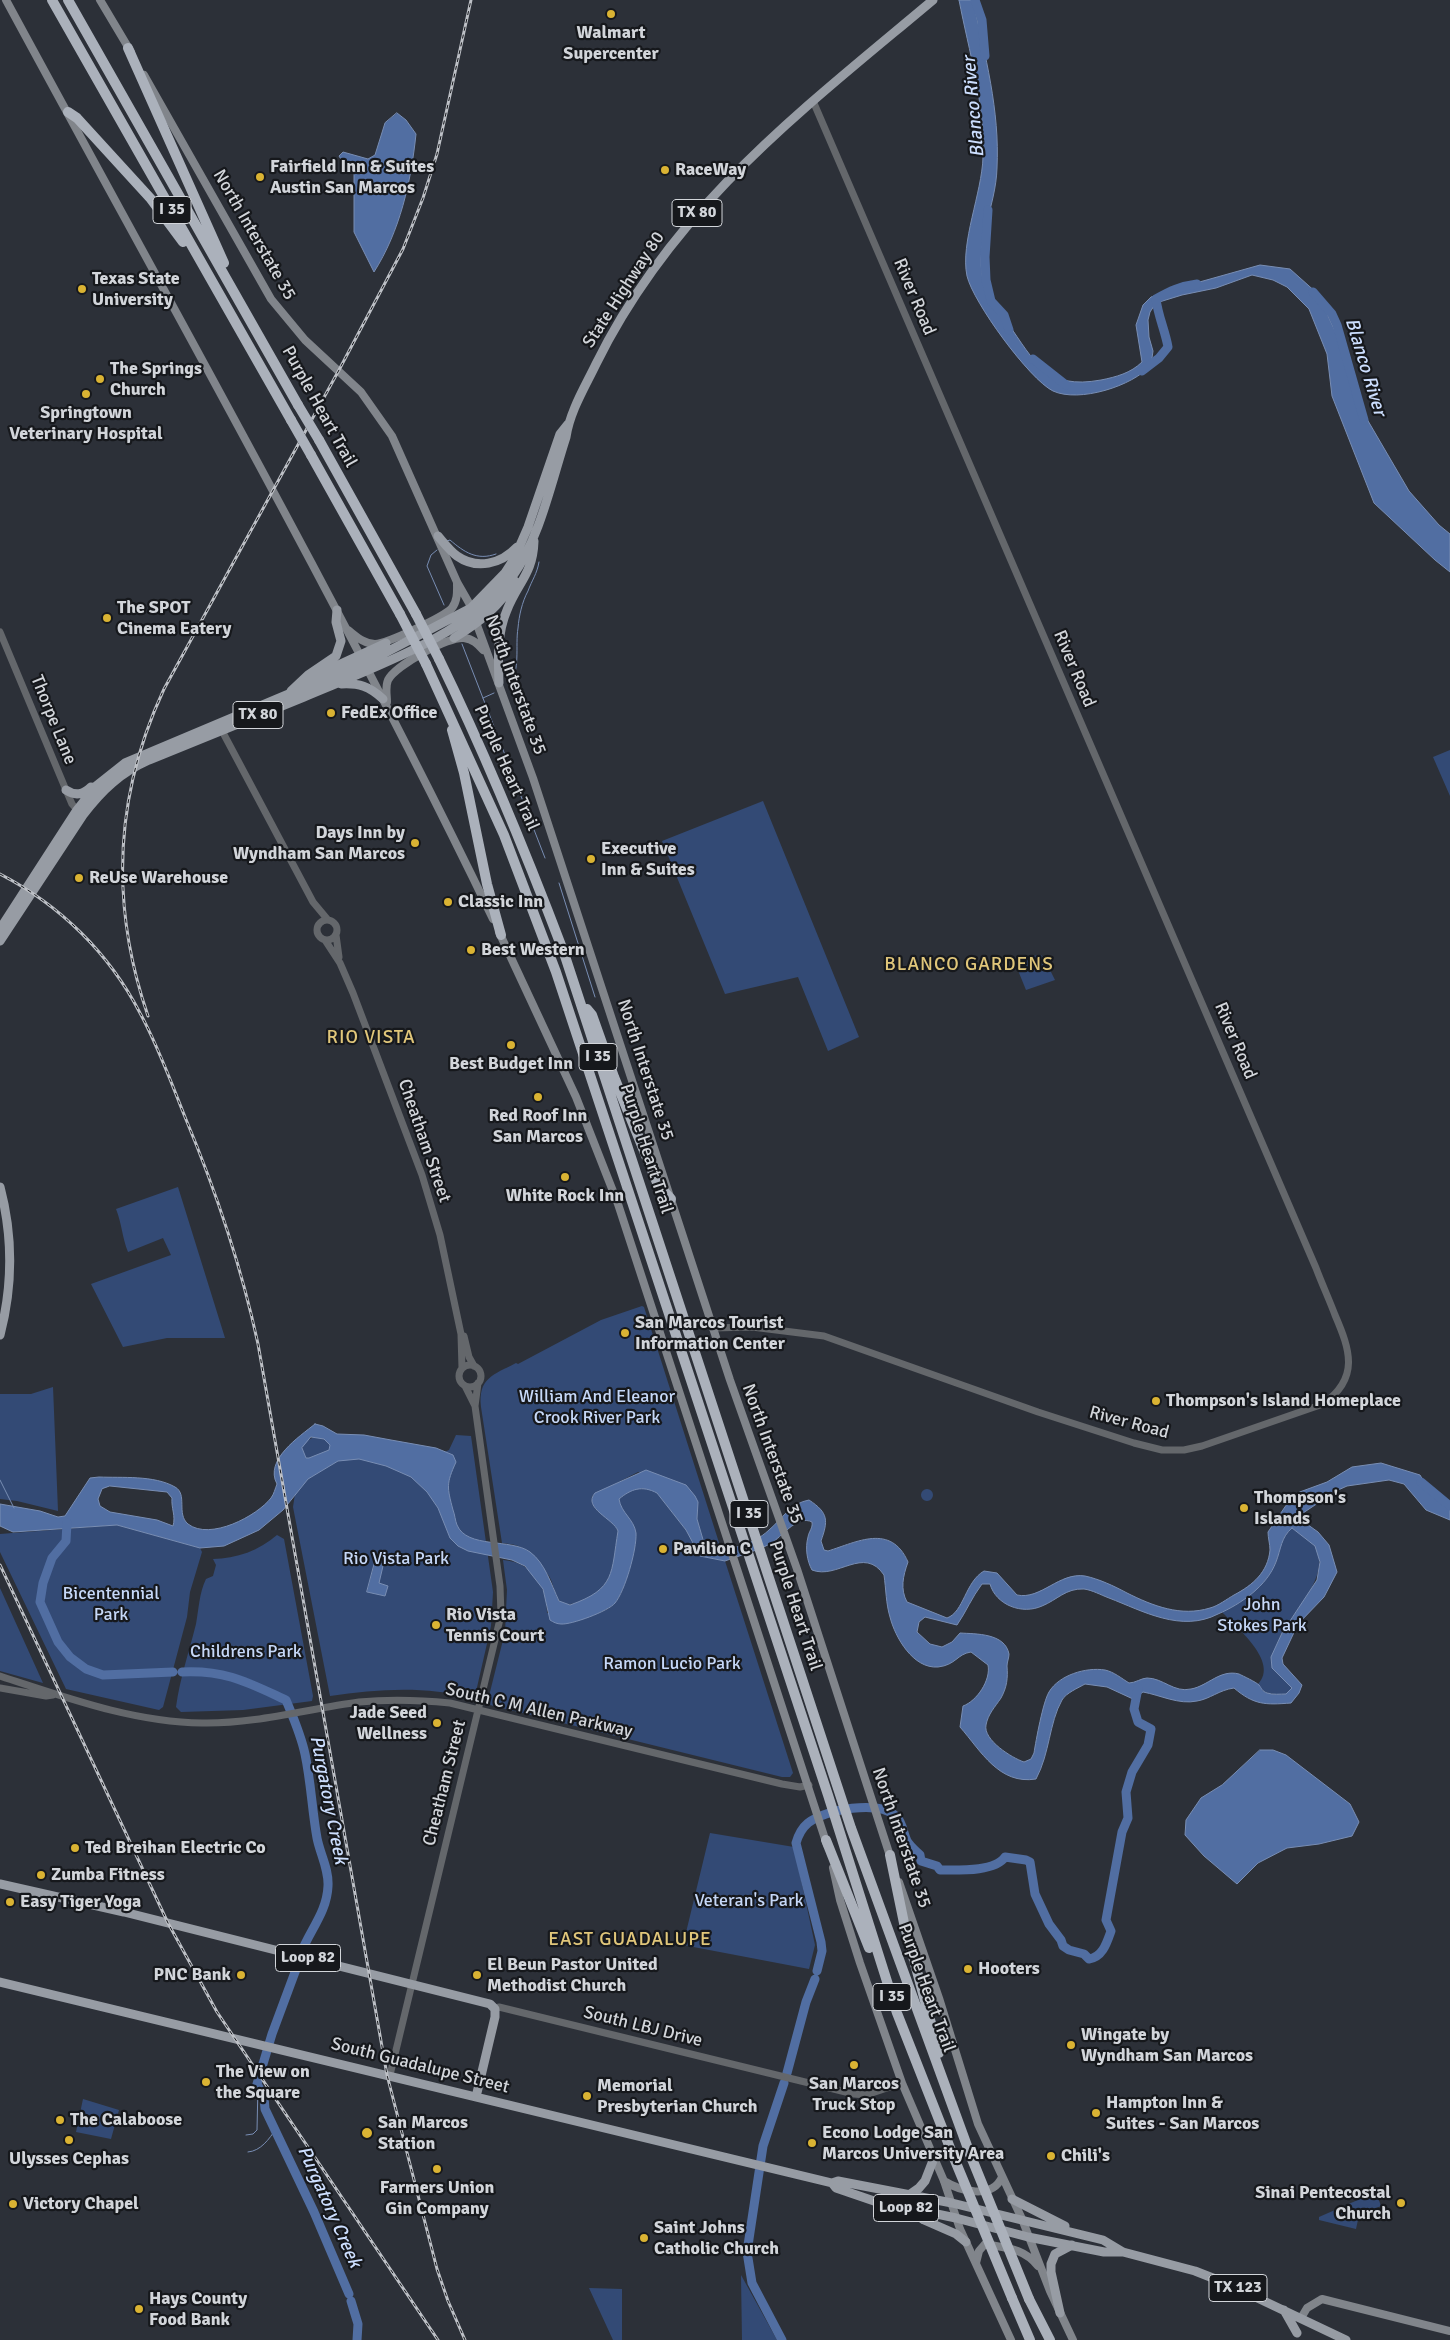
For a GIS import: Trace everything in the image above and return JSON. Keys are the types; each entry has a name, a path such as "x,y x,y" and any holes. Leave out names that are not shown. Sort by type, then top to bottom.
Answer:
{"highway":[{"name":"Purple Heart Trail","path":"52,0 400,614 444,700 497,818 545,941 828,1795 895,2006 954,2158 1030,2340"},
{"name":"Purple Heart Trail","path":"68,0 416,614 467,717 514,825 580,1002 851,1828 970,2154 1029,2299 1050,2340"},
{"path":"128,48 217,245 238,298"},
{"path":"68,112 77,118 164,215 244,337"},
{"path":"444,700 464,773 487,884 501,935"},
{"path":"580,1002 592,1015 614,1077 658,1185 671,1200"},
{"path":"825,1839 871,1953 895,2006"},
{"path":"888,1851 904,1924 956,2116"}],"main road":[{"path":"6,0 337,610 501,935 576,1097 608,1178 701,1456 813,1798 840,1900 902,2083 944,2181 966,2242 1011,2340"},
{"name":"North Interstate 35","path":"100,0 170,117 272,299 306,340 348,378 378,414 392,436 457,582 464,591 533,778 713,1328 797,1569 888,1851 939,1998 978,2124 1022,2219 1073,2340"},
{"name":"State Highway 80","path":"363,663 462,623 505,574 522,542 560,434 568,424 612,333 640,288 678,236 748,159 813,101 933,0"},
{"name":"State Highway 80","path":"472,612 506,585 534,539 566,437 568,424"},
{"path":"385,703 387,682 392,673 402,665 477,624 492,612 510,590 520,572 543,488 543,478"},
{"path":"438,536 456,556 475,564 493,563 502,560 522,542"},
{"path":"499,683 498,653 501,627 510,602 529,571 534,539"},
{"path":"363,663 386,643 451,608 457,596 457,582"},
{"path":"289,694 308,675 336,656 341,641 336,622 337,610"},
{"path":"346,628 367,643 386,643"},
{"path":"454,638 472,640 479,644 489,658"},
{"name":"TX 80","path":"0,928 105,777 137,756 220,727 247,720 333,684 363,663"},
{"name":"TX 80","path":"0,941 80,813 108,785 127,771 289,694 363,663"},
{"path":"333,684 362,685 374,690 385,703"},
{"path":"247,720 258,711 288,698 305,687"},
{"path":"66,790 73,794 81,793 97,780 105,777"},
{"path":"0,1187 7,1219 10,1265 8,1298 0,1335"},
{"name":"South LBJ Drive","path":"0,1884 124,1912 412,1984 487,2003 495,2009"},
{"name":"South Guadalupe Street","path":"0,1982 832,2183 838,2181 952,2203 1103,2240 1123,2252 1195,2272 1250,2293 1346,2340"},
{"path":"476,2097 495,2017 495,2009"},
{"path":"909,2195 925,2182 934,2158"},
{"path":"944,2181 961,2190 979,2192 999,2184 1002,2177"},
{"name":"South Guadalupe Street","path":"832,2183 836,2188 850,2193 907,2209 956,2218 1028,2237 1104,2252 1123,2252"},
{"path":"1012,2199 1076,2233"},
{"path":"907,2209 924,2220 956,2234 966,2242"},
{"path":"976,2265 979,2251 986,2244 1023,2252 1030,2256 1043,2272"},
{"path":"1060,2313 1051,2264 1055,2254 1072,2245"},
{"path":"1302,2318 1307,2308 1322,2298 1450,2331"},
{"path":"1284,2310 1298,2335 1305,2328 1316,2325"}],"street":[{"name":"River Road","path":"713,1328 752,1327 824,1336 1038,1412 1134,1443 1171,1450 1202,1446 1322,1404 1338,1391 1344,1381 1349,1359 1344,1335 1312,1259 813,101"},
{"name":"Thorpe Lane","path":"0,632 66,790 80,813"},
{"path":"220,727 313,902 328,920 336,925 336,934 331,940 325,940 318,935 313,902"},
{"path":"318,926 328,920"},
{"name":"Cheatham Street","path":"336,934 340,963 422,1175 440,1235 461,1334 474,1366"},
{"name":"Cheatham Street","path":"325,940 340,963"},
{"name":"Cheatham Street","path":"461,1334 462,1368"},
{"path":"468,1365 474,1366 481,1374 478,1383 472,1386 465,1386 459,1378 462,1368 468,1365"},
{"name":"Cheatham Street","path":"390,2075 501,1615 497,1565 475,1406 478,1383"},
{"name":"Cheatham Street","path":"465,1386 475,1406"},
{"name":"South C M Allen Parkway","path":"0,1676 53,1695 165,1720 202,1723 236,1722 359,1702 394,1700 450,1703 782,1784 800,1787 809,1786"},
{"name":"South C M Allen Parkway","path":"0,1688 14,1692 46,1696 53,1695"},
{"name":"South LBJ Drive","path":"495,2009 499,2008 854,2094 866,2096 902,2083"}],"green space":[{"path":"1450,750 1450,796 1433,757"},
{"path":"763,801 859,1037 828,1051 798,977 725,994 662,841"},
{"path":"1041,955 1055,980 1026,990 1013,958"},
{"path":"178,1187 225,1338 167,1338 123,1347 91,1284 171,1255 163,1238 128,1252 116,1209"},
{"name":"William And Eleanor Crook River Park","path":"642,1306 644,1307 721,1549 714,1549 704,1543 697,1519 698,1509 686,1485 638,1472 592,1496 594,1507 618,1531 613,1565 606,1582 599,1590 578,1602 564,1604 557,1597 548,1575 529,1553 516,1545 502,1543 481,1407 482,1390 485,1383 500,1371 516,1363 518,1364 601,1320"},
{"path":"53,1387 58,1511 0,1499 0,1394 31,1394"},
{"name":"Rio Vista Park","path":"456,1435 471,1436 493,1592 491,1626 475,1696 473,1698 419,1690 384,1690 330,1696 293,1507 302,1448 308,1440 318,1437 411,1467 449,1450"},
{"name":"Ramon Lucio Park","path":"633,1489 650,1489 657,1493 686,1530 700,1556 725,1561 793,1773 790,1777 782,1777 490,1705 488,1700 505,1632 507,1590 503,1560 522,1565 536,1577 544,1594 547,1613 592,1614 611,1607 619,1597 627,1570 624,1512 620,1508 619,1499"},
{"path":"925,1489 929,1489 933,1495 929,1501 925,1501 921,1497 921,1493"},
{"name":"Bicentennial Park","path":"117,1525 200,1548 202,1552 190,1592 187,1617 163,1707 159,1710 66,1689 0,1552 0,1534"},
{"name":"John Stokes Park","path":"1292,1528 1316,1547 1319,1558 1318,1570 1315,1581 1281,1634 1277,1646 1273,1668 1292,1688 1286,1694 1274,1694 1263,1691 1258,1684 1263,1675 1260,1655 1245,1635 1222,1612 1245,1598 1266,1579 1276,1563 1283,1540"},
{"name":"Childrens Park","path":"277,1535 284,1539 313,1696 312,1701 243,1710 181,1712 176,1707 180,1686 196,1624 202,1590 206,1579 213,1576 216,1565 213,1559 222,1559 247,1553"},
{"path":"0,1588 43,1683 0,1671"},
{"name":"Veteran's Park","path":"710,1833 794,1847 815,1945 809,1969 683,1945"},
{"path":"83,2099 119,2110 111,2139 76,2132"},
{"path":"1376,2192 1381,2206 1359,2215 1356,2229 1319,2220 1319,2217"},
{"path":"741,2275 777,2340 742,2340"},
{"path":"589,2288 622,2289 622,2340 613,2340"}],"shaded area":[{"path":"959,0 973,0 991,83 996,125 996,182 982,251 981,266 983,280 993,302 1035,361 1054,377 1067,381 1101,380 1123,374 1142,362 1136,325 1143,305 1151,297 1260,265 1290,269 1318,294 1342,346 1357,402 1409,491 1439,525 1450,534 1450,572 1374,503 1332,396 1327,354 1309,309 1287,287 1273,280 1252,275 1216,288 1156,303 1150,312 1148,320 1149,337 1153,351 1151,365 1143,373 1119,386 1091,394 1064,394 1053,391 1030,372 991,321 971,288 967,276 966,249 982,171 983,137 979,97"},
{"path":"397,113 406,120 416,134 414,152 403,206 391,240 374,272 354,232 354,162 342,161 339,156 343,152 368,159 375,155 385,123"},
{"path":"315,1424 337,1434 364,1435 436,1448 453,1455 456,1462 448,1486 456,1523 462,1532 479,1540 512,1545 530,1552 544,1568 559,1601 570,1605 596,1593 604,1586 612,1569 618,1531 596,1508 592,1498 595,1493 646,1470 686,1485 698,1502 697,1519 704,1543 720,1548 738,1547 762,1536 797,1504 809,1500 820,1509 825,1518 826,1523 821,1541 824,1550 828,1551 872,1538 883,1539 892,1543 901,1550 908,1562 903,1582 907,1602 947,1618 957,1610 973,1582 984,1571 997,1573 1017,1595 1034,1594 1067,1578 1085,1576 1112,1585 1137,1598 1167,1609 1188,1611 1213,1607 1247,1587 1263,1571 1269,1558 1268,1532 1291,1498 1297,1493 1327,1482 1352,1467 1381,1463 1420,1475 1432,1495 1450,1505 1450,1520 1426,1510 1404,1484 1389,1480 1347,1486 1336,1491 1297,1517 1318,1532 1329,1545 1337,1572 1324,1597 1298,1624 1282,1658 1283,1664 1302,1685 1299,1693 1291,1703 1260,1703 1241,1694 1234,1688 1202,1700 1190,1702 1176,1701 1143,1692 1133,1699 1107,1687 1085,1684 1069,1693 1062,1700 1054,1718 1044,1759 1036,1779 1011,1777 1001,1772 984,1756 960,1727 963,1706 973,1700 982,1689 987,1677 988,1665 971,1652 962,1655 949,1664 938,1667 921,1663 913,1657 906,1650 892,1625 884,1575 876,1567 868,1563 859,1563 831,1571 821,1572 812,1570 808,1559 807,1541 812,1522 802,1521 796,1523 769,1545 725,1561 700,1556 686,1530 657,1493 646,1489 632,1491 619,1499 622,1508 635,1528 636,1540 626,1580 619,1597 615,1603 598,1613 566,1624 555,1623 550,1620 543,1589 525,1566 512,1560 468,1551 458,1546 450,1538 438,1508 427,1492 411,1477 386,1466 359,1459 338,1461 308,1479 283,1510 259,1530 224,1546 200,1548 117,1525 13,1532 0,1526 0,1504 40,1511 58,1517 65,1516 90,1478 99,1477 138,1478 167,1483 179,1490 182,1499 183,1515 188,1524 197,1529 220,1528 244,1519 271,1498 277,1484 274,1475 275,1466 279,1458 293,1442","holes":["311,1437 324,1439 330,1445 329,1450 306,1458 302,1448","110,1486 167,1492 172,1498 173,1526 157,1520 110,1512 100,1506 98,1499 102,1489","1292,1528 1315,1546 1320,1562 1317,1580 1282,1633 1271,1657 1272,1668 1292,1688 1286,1694 1267,1693 1255,1682 1239,1674 1232,1673 1185,1690 1153,1679 1145,1678 1129,1683 1105,1670 1082,1671 1059,1681 1049,1692 1042,1712 1034,1753 1031,1759 1024,1762 999,1748 986,1731 988,1717 1001,1698 1006,1686 1009,1654 1002,1642 989,1636 960,1633 952,1642 942,1647 930,1644 917,1632 919,1622 925,1617 957,1625 982,1584 990,1584 998,1598 1018,1609 1042,1606 1067,1592 1084,1589 1162,1618 1176,1621 1204,1619 1236,1605 1260,1586 1272,1571 1283,1539"]},
{"path":"375,1562 383,1566 379,1583 388,1586 385,1596 367,1592"},
{"path":"1260,1750 1273,1750 1286,1755 1350,1804 1359,1822 1352,1836 1319,1844 1287,1848 1258,1863 1237,1884 1204,1856 1185,1835 1186,1820 1201,1798 1222,1785"}],"waterway":[{"name":"Blanco River","path":"975,0 982,20 985,56"},
{"name":"Blanco River","path":"988,210 985,257 986,280 991,301 1004,315 1009,330"},
{"name":"Blanco River","path":"1142,371 1159,358 1168,347 1156,299 1176,289 1197,284"},
{"name":"Blanco River","path":"1313,292 1332,314 1337,325 1364,420"},
{"name":"Blanco River","path":"1033,359 1066,385"},
{"path":"447,541 450,540 466,552 477,556 496,554"},
{"path":"437,550 431,555 427,566 444,605"},
{"path":"509,685 515,673 517,635 521,609 539,562"},
{"path":"462,644 545,858"},
{"path":"483,698 494,693"},
{"path":"559,883 595,997"},
{"path":"0,1480 14,1508"},
{"path":"1421,1482 1450,1506"},
{"name":"Purgatory Creek","path":"67,1523 66,1541 52,1558 43,1583 40,1602 58,1642 70,1657 86,1669 103,1675 173,1672"},
{"name":"Purgatory Creek","path":"182,1672 211,1673 236,1678 286,1700 305,1754 317,1838 328,1880 325,1904 301,1953"},
{"path":"817,1971 822,1951 821,1942 796,1843 804,1827 816,1818 839,1810 865,1807 888,1811 896,1816 902,1825 907,1841 920,1855 921,1861 937,1866 940,1870 985,1868 1000,1862 1005,1857 1030,1862 1035,1894 1049,1924 1061,1940 1063,1946 1069,1950 1084,1954 1089,1959 1098,1955 1104,1948 1111,1931 1106,1920 1122,1832 1128,1818 1126,1792 1132,1772 1148,1745 1151,1729 1138,1722 1134,1709 1138,1688"},
{"name":"Purgatory Creek","path":"298,1964 272,2034 257,2084 264,2097 265,2109 314,2212 349,2294"},
{"path":"787,2073 806,2002 815,1979"},
{"path":"782,2340 752,2283 747,2252 763,2146 784,2083"},
{"path":"246,2135 253,2134 257,2130 258,2085"},
{"path":"248,2152 261,2147 276,2129"},
{"name":"Purgatory Creek","path":"351,2301 358,2324 357,2340"}],"railway":[{"path":"148,1016 127,933 123,892 123,851 127,810 135,770 147,729 164,689 339,370 403,249 423,198 437,154 471,0"},
{"path":"0,874 43,900 81,933 98,951 128,991 147,1026 164,1064 227,1229 244,1286 258,1344 387,2075 437,2269 448,2301 465,2340"},
{"path":"0,1565 168,1923 217,2012 438,2340"}],"place":[{"name":"Walmart Supercenter","path":"611,14"},
{"name":"RaceWay","path":"665,170"},
{"name":"Fairfield Inn & Suites Austin San Marcos","path":"260,177"},
{"name":"Texas State University","path":"82,289"},
{"name":"The Springs Church","path":"100,379"},
{"name":"Springtown Veterinary Hospital","path":"86,394"},
{"name":"The SPOT Cinema Eatery","path":"107,618"},
{"name":"FedEx Office","path":"331,713"},
{"name":"Days Inn by Wyndham San Marcos","path":"415,843"},
{"name":"Executive Inn & Suites","path":"591,859"},
{"name":"ReUse Warehouse","path":"79,878"},
{"name":"Classic Inn","path":"448,902"},
{"name":"Best Western","path":"471,950"},
{"name":"Best Budget Inn","path":"511,1045"},
{"name":"Red Roof Inn San Marcos","path":"538,1097"},
{"name":"White Rock Inn","path":"565,1177"},
{"name":"San Marcos Tourist Information Center","path":"625,1333"},
{"name":"Thompson's Island Homeplace","path":"1156,1401"},
{"name":"Thompson's Islands","path":"1244,1508"},
{"name":"Pavilion C","path":"663,1549"},
{"name":"Rio Vista Tennis Court","path":"436,1625"},
{"name":"Jade Seed Wellness","path":"437,1723"},
{"name":"Ted Breihan Electric Co","path":"75,1848"},
{"name":"Zumba Fitness","path":"41,1875"},
{"name":"Easy Tiger Yoga","path":"10,1902"},
{"name":"Hooters","path":"968,1969"},
{"name":"PNC Bank","path":"241,1975"},
{"name":"El Beun Pastor United Methodist Church","path":"477,1975"},
{"name":"Wingate by Wyndham San Marcos","path":"1071,2045"},
{"name":"San Marcos Truck Stop","path":"854,2065"},
{"name":"The View on the Square","path":"206,2082"},
{"name":"Memorial Presbyterian Church","path":"587,2096"},
{"name":"Hampton Inn & Suites - San Marcos","path":"1096,2113"},
{"name":"The Calaboose","path":"60,2120"},
{"name":"San Marcos Station","path":"367,2133"},
{"name":"Ulysses Cephas","path":"69,2140"},
{"name":"Econo Lodge San Marcos University Area","path":"812,2143"},
{"name":"Chili's","path":"1051,2156"},
{"name":"Farmers Union Gin Company","path":"437,2169"},
{"name":"Sinai Pentecostal Church","path":"1401,2203"},
{"name":"Victory Chapel","path":"13,2204"},
{"name":"Saint Johns Catholic Church","path":"644,2238"},
{"name":"Hays County Food Bank","path":"139,2309"}],"district":[{"name":"BLANCO GARDENS","path":"969,965"},
{"name":"RIO VISTA","path":"371,1038"},
{"name":"EAST GUADALUPE","path":"630,1940"}]}
